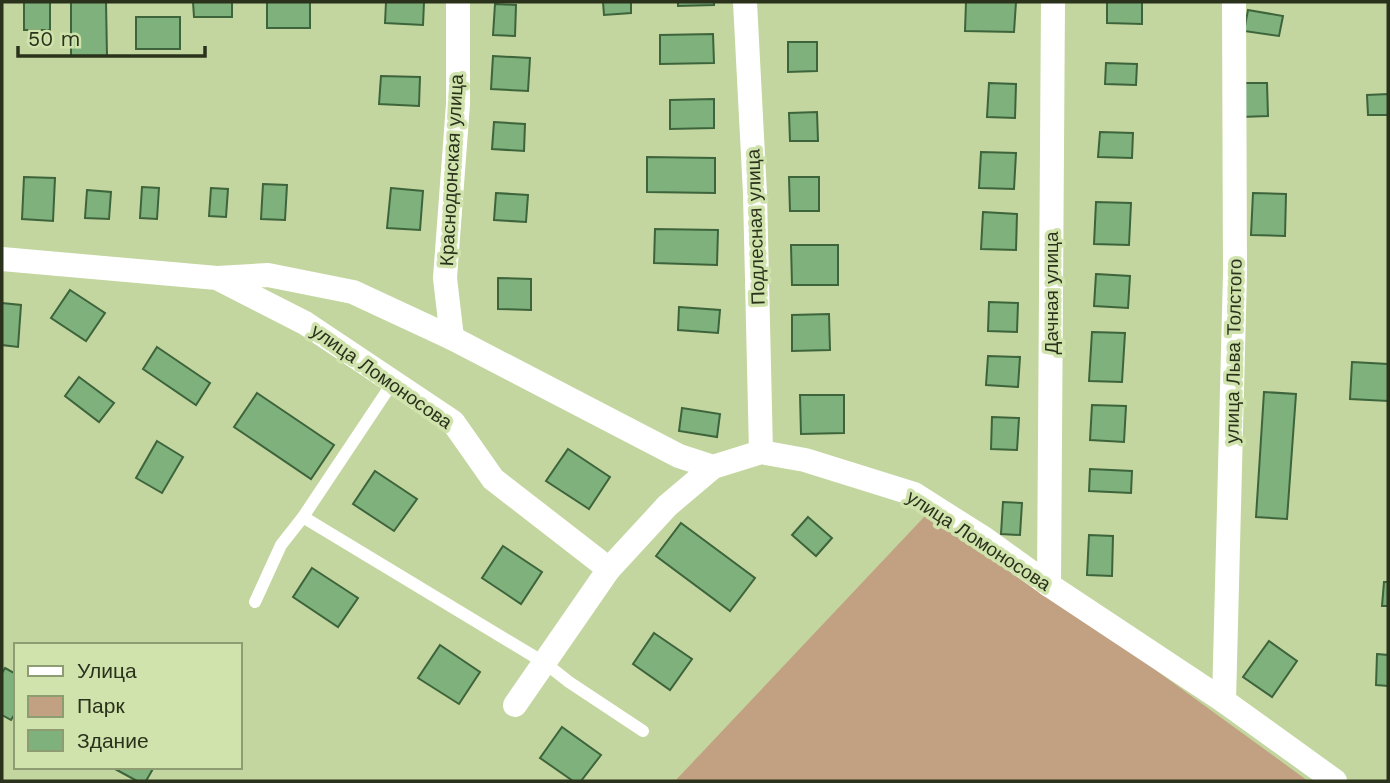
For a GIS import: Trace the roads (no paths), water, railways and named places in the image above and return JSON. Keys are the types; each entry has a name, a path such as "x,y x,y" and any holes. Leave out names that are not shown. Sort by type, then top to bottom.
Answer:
{"street":[{"name":"Краснодонская улица","path":"452,338 445,278 458,104 458,2"},
{"name":"Подлесная улица","path":"746,2 755,194 761,452"},
{"name":"Дачная улица","path":"1049,585 1052,2"},
{"name":"улица Льва Толстого","path":"1224,701 1236,273 1234,2"},
{"name":"улица Ломоносова","path":"2,258 217,278 305,323 453,422 493,479 609,569 667,506 713,467 761,452 805,460 914,494 1224,701 1335,781"},
{"path":"217,278 268,275 353,292 452,338 679,456 713,467"},
{"path":"515,705 609,569"}],"lane":[{"path":"255,602 281,545 303,517 393,382"},
{"path":"303,517 544,663 643,731"}]}
